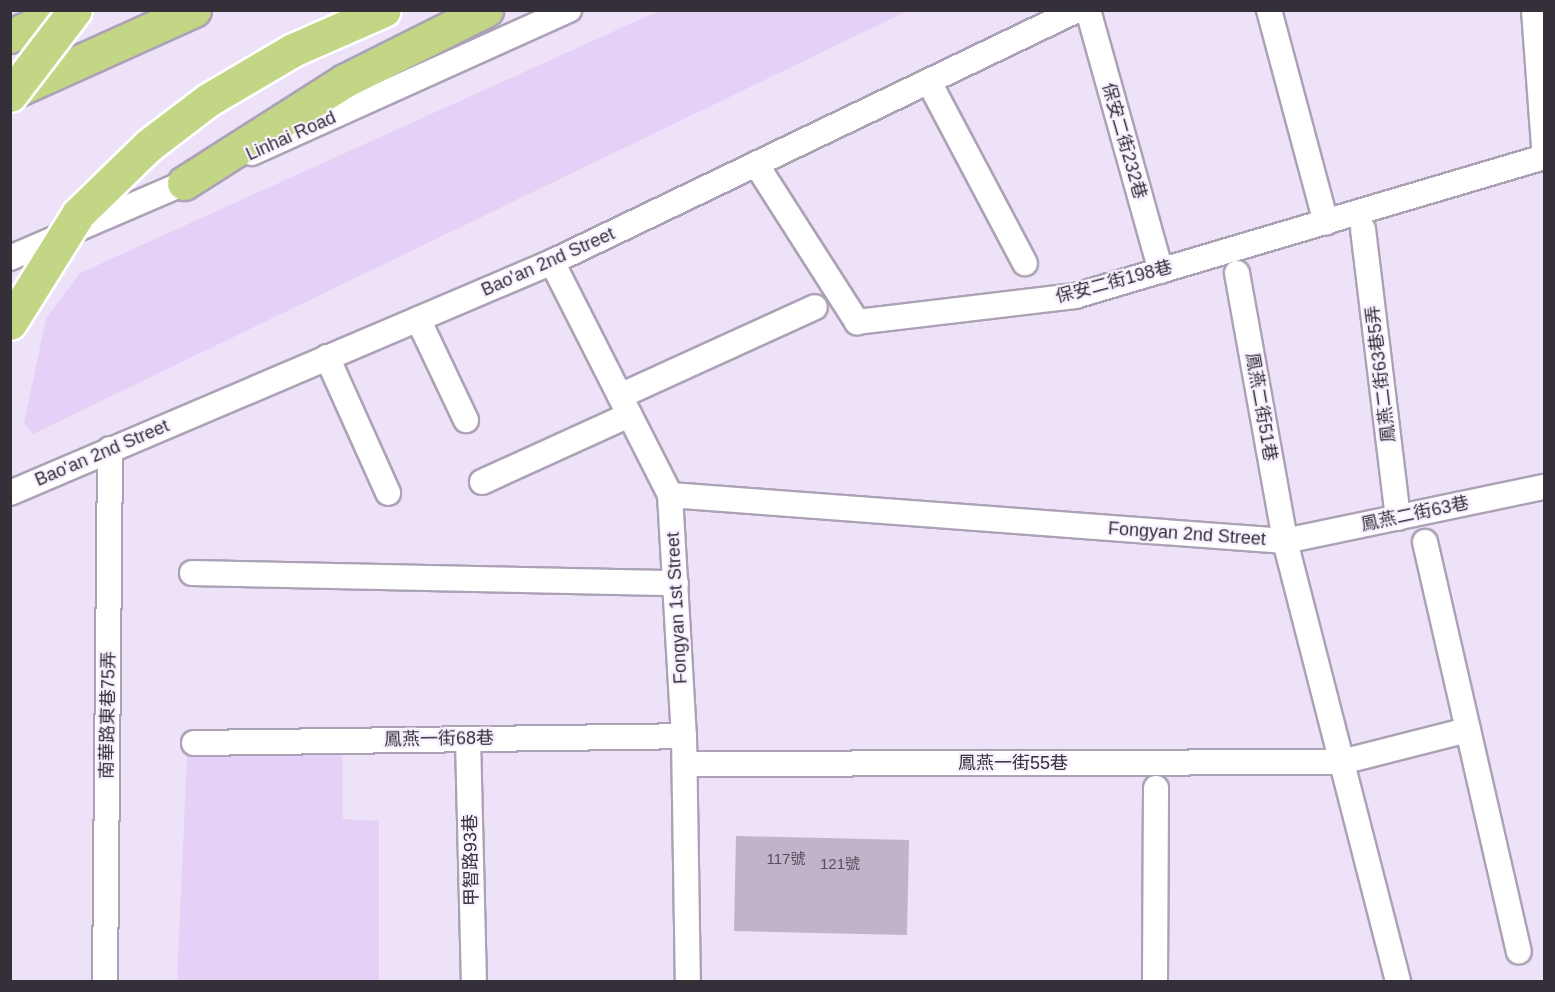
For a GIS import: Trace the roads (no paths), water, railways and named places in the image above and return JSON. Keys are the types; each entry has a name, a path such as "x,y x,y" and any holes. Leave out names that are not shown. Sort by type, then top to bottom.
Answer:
{"highway":[{"path":"10,36 69,10"},
{"path":"10,94 75,10"},
{"path":"10,94 194,10"},
{"path":"10,323 78,214 149,145 208,100 284,56 384,10"},
{"path":"184,183 345,81 486,10"}],"street":[{"name":"Linhai Road","path":"10,258 184,183 569,10"},
{"name":"Bao'an 2nd Street","path":"10,493 110,448 552,262 1077,10"},
{"name":"保安二街232巷","path":"1088,10 1161,271"},
{"path":"1269,10 1326,222"},
{"path":"1534,10 1545,147"},
{"path":"928,82 1025,263"},
{"name":"保安二街198巷","path":"756,164 857,322 1076,296 1545,157"},
{"name":"鳳燕二街63巷5弄","path":"1363,230 1398,518"},
{"name":"Fongyan 1st Street","path":"552,262 670,495 684,736 688,981"},
{"name":"鳳燕二街51巷","path":"1238,273 1286,541"},
{"path":"482,482 815,307"},
{"path":"418,319 466,420"},
{"path":"327,357 388,493"},
{"name":"南華路東巷75弄","path":"105,981 110,448"},
{"name":"鳳燕二街63巷","path":"1286,541 1545,487"},
{"name":"Fongyan 2nd Street","path":"670,495 1286,541 1398,981"},
{"path":"1425,542 1519,951"},
{"path":"192,573 676,583"},
{"name":"鳳燕一街55巷","path":"685,764 1342,762 1468,730"},
{"name":"鳳燕一街68巷","path":"194,743 684,736"},
{"name":"甲智路93巷","path":"468,739 474,981"},
{"path":"1155,981 1156,788"}]}
